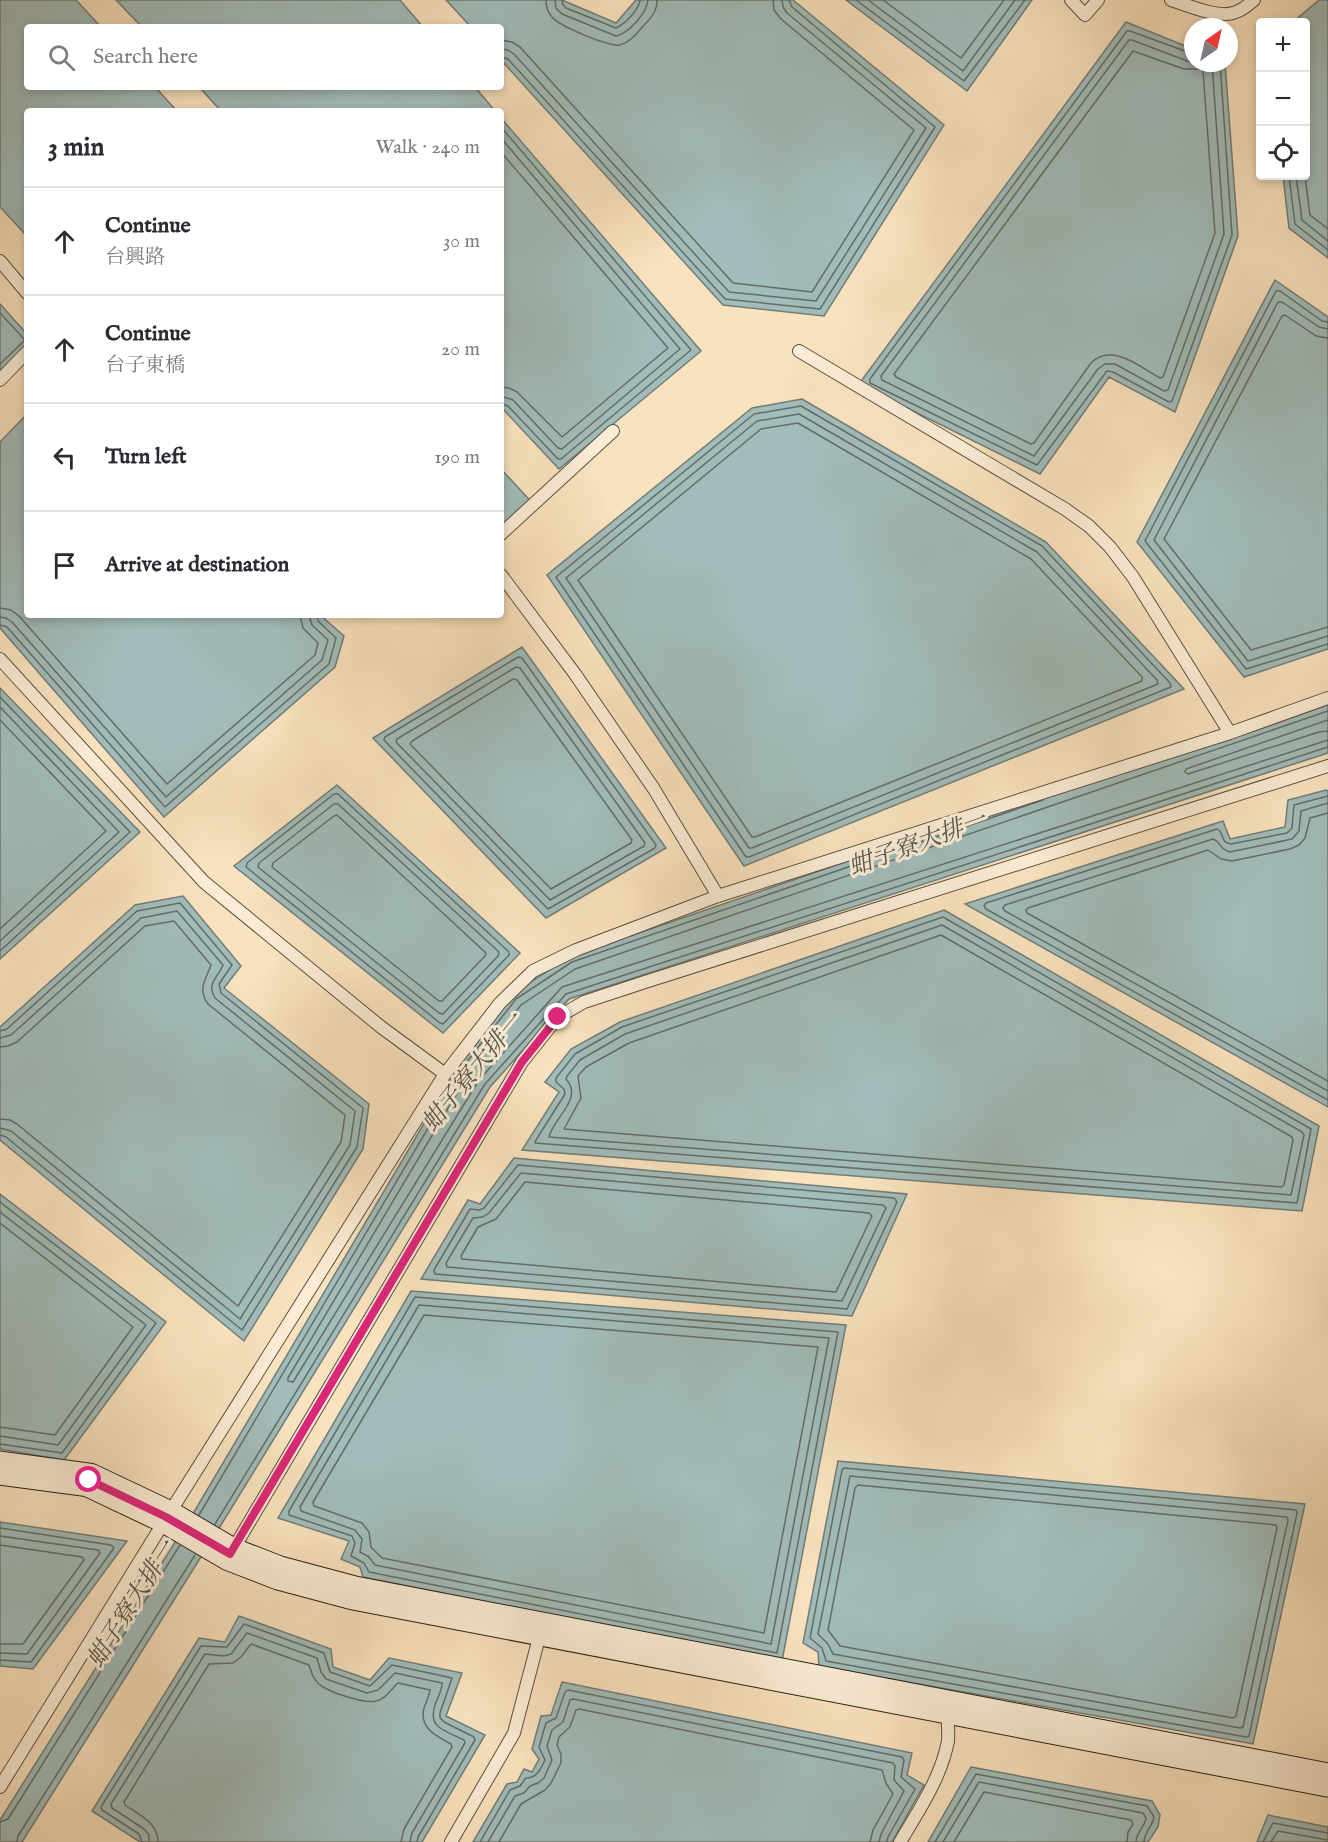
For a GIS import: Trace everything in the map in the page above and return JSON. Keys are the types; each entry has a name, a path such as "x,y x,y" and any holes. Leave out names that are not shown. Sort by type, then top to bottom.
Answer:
{"street":[{"path":"0,1468 89,1480 166,1517 230,1554 279,1573 354,1593 1328,1780"}],"lane":[{"path":"1071,0 1085,15 1098,0"},
{"path":"1171,0 1209,12 1231,15 1242,10 1254,0"},
{"path":"0,261 24,289"},
{"path":"799,351 1065,509 1089,526 1110,547 1133,577 1230,733"},
{"path":"0,380 24,355"},
{"path":"504,531 613,431"},
{"path":"504,579 575,674 647,779 718,896"},
{"path":"0,659 204,882 381,1027 445,1074"},
{"path":"0,1787 166,1517 445,1074 500,1003 533,971 576,950 718,896 1230,733 1328,698"},
{"path":"230,1554 522,1062 558,1017 584,1002 638,984 1328,766"},
{"path":"451,1842 514,1733 541,1629"},
{"path":"900,1842 930,1791 939,1770 948,1739 947,1707"}],"water":[{"path":"0,0 76,0 98,24 24,24 24,90 158,90 174,108 24,108 24,233 0,207"},
{"path":"116,0 400,0 420,24 139,24"},
{"path":"446,0 562,0 616,23 636,0 793,0 944,125 824,316 723,305 504,63 504,24 468,24"},
{"path":"846,0 1032,0 967,91"},
{"path":"1319,0 1328,0 1328,258 1289,228 1283,180 1310,180 1310,18 1298,18"},
{"path":"1126,22 1184,45 1184,72 1226,72 1238,236 1175,412 1109,377 1040,474 859,384"},
{"path":"202,90 478,90 492,108 218,108"},
{"path":"504,121 701,351 559,469 504,410"},
{"path":"1275,280 1328,317 1328,649 1244,677 1137,542"},
{"path":"0,304 24,331 24,349 0,373"},
{"path":"802,399 1046,542 1184,689 744,866 547,575 752,408"},
{"path":"24,417 24,618 323,618 344,636 335,667 164,817 0,628 0,442"},
{"path":"504,472 536,507 504,532"},
{"path":"522,647 666,848 546,918 373,738"},
{"path":"0,688 140,832 0,959"},
{"name":"蚶子寮大排一","path":"1328,696 1328,753 569,999 490,1087 221,1525 22,1842 0,1842 0,1820 194,1512 464,1056 511,995 569,957"},
{"path":"337,785 520,953 443,1033 234,866"},
{"path":"1328,791 1328,1107 965,904 1223,821 1230,839 1285,827 1288,800"},
{"path":"183,896 241,966 224,988 369,1104 363,1149 244,1341 0,1140 0,1027 135,905"},
{"path":"944,910 1319,1126 1302,1211 522,1150 559,1092 545,1082 571,1049 620,1022"},
{"path":"514,1158 907,1194 852,1316 421,1279 468,1200 480,1204"},
{"path":"0,1194 166,1322 64,1460 0,1449"},
{"path":"411,1291 846,1325 782,1661 363,1577 360,1567 341,1559 349,1541 278,1518"},
{"path":"838,1461 1305,1504 1253,1744 819,1666 818,1652 803,1643"},
{"path":"0,1522 127,1541 33,1669 0,1666"},
{"path":"239,1616 331,1649 333,1667 370,1680 389,1658 462,1673 446,1716 485,1735 422,1842 140,1842 92,1811 199,1638 225,1642"},
{"path":"562,1682 912,1753 907,1775 924,1785 892,1842 473,1842 507,1784 517,1782 524,1769 532,1772 539,1759 532,1749 541,1716 551,1715"},
{"path":"971,1767 1152,1801 1160,1815 1158,1827 1148,1842 928,1842"},
{"path":"1268,1815 1328,1827 1328,1842 1257,1842"}],"route":[{"path":"89,1480 166,1517 230,1554 522,1062 558,1017"}]}
